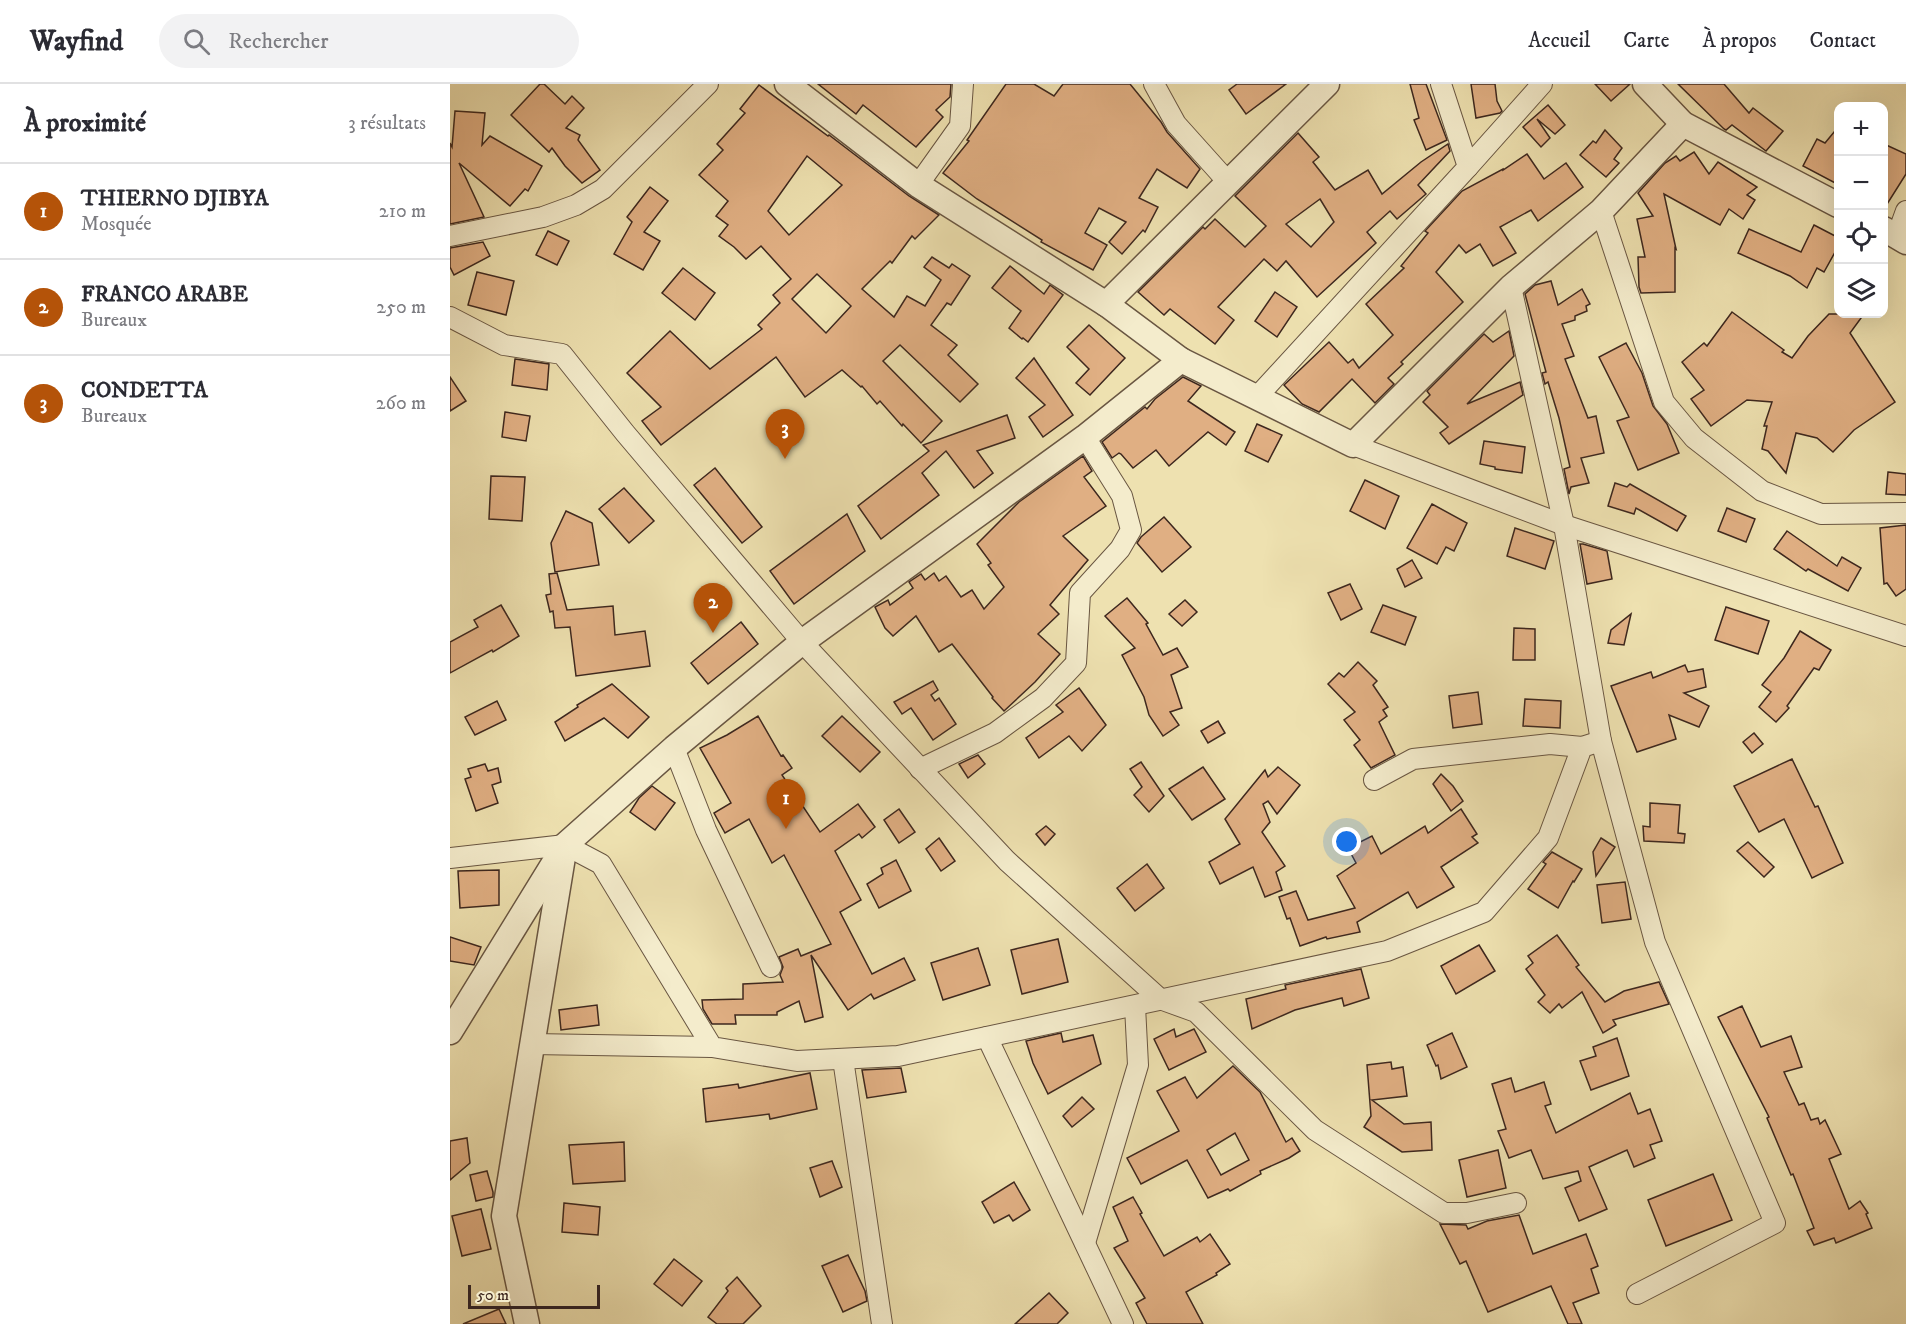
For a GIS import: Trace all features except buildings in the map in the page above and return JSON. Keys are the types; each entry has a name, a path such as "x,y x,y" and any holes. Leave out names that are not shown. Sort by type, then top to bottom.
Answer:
{"street":[{"path":"450,236 543,217 576,205 603,189 708,84"},
{"path":"787,84 918,186 1106,303 1181,360 1256,398 1353,445 1564,525 1906,636"},
{"path":"918,186 960,126 963,84"},
{"path":"1154,84 1176,124 1228,182"},
{"path":"1106,303 1327,84"},
{"path":"1441,84 1468,167"},
{"path":"1256,398 1542,84"},
{"path":"1645,84 1683,124 1834,202"},
{"path":"1353,445 1511,287 1601,211 1683,124"},
{"path":"1601,211 1664,402 1694,438 1762,491 1821,514 1906,513"},
{"path":"1895,236 1906,211"},
{"path":"1511,287 1564,525 1601,741 1655,942 1775,1223 1637,1294"},
{"path":"450,317 504,345 562,354 625,433 802,642 1007,861 1160,999 1196,1012 1315,1130 1444,1213 1467,1213 1516,1203"},
{"path":"450,1032 565,845 674,748 802,642 1085,437 1181,360"},
{"path":"920,768 995,733 1043,698 1076,663 1080,593 1120,549 1131,530 1122,496 1085,437"},
{"path":"1374,780 1413,759 1550,744 1582,747 1601,741"},
{"path":"532,1044 712,1047 797,1061 898,1056 1387,951 1484,912 1548,838 1582,747"},
{"path":"674,748 706,830 771,967"},
{"path":"527,1324 504,1216 565,845"},
{"path":"450,858 565,845 601,864 712,1047"},
{"path":"1085,1243 1138,1065 1135,1006"},
{"path":"987,1037 1123,1324"},
{"path":"843,1059 882,1324"}],"place":[{"name":"CONDETTA","path":"785,459"},
{"name":"FRANCO ARABE","path":"713,633"},
{"name":"THIERNO DJIBYA","path":"786,829"}]}
